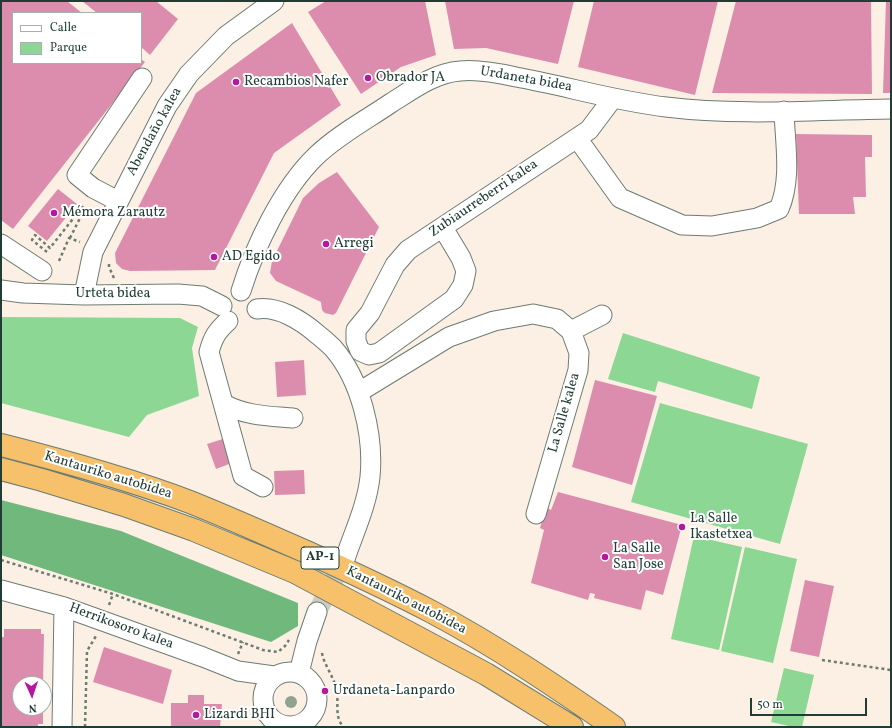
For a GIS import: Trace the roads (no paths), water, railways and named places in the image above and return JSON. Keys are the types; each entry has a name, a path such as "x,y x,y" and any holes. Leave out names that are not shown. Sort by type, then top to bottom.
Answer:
{"highway":[{"name":"Kantauriko autobidea","path":"1,445 37,454 190,502 290,544 376,583 492,646 614,727"},
{"name":"Kantauriko autobidea","path":"1,469 124,505 194,530 295,572 486,674 572,727"}],"street":[{"name":"Abendaño kalea","path":"84,295 93,252 167,106 189,74 226,36 274,1"},
{"name":"Urdaneta bidea","path":"241,291 250,262 275,212 290,185 302,171 332,142 418,86 443,74 460,71 487,71 531,79 613,98 665,107 703,111 784,111 891,108"},
{"path":"118,201 93,188 77,175 142,78"},
{"name":"Zubiaurreberri kalea","path":"443,228 461,258 466,271 463,285 454,299 379,353 368,355 360,351 356,341 356,330 370,313 395,265 408,250 589,130 613,98"},
{"path":"577,138 620,198 682,225 712,226 757,218 779,209 784,198 787,183 784,111"},
{"path":"1,244 48,264"},
{"name":"Urteta bidea","path":"1,290 23,293 84,295 178,294 202,296 225,314"},
{"path":"225,314 233,324 240,325 248,323 252,320 256,310 256,303 253,297 247,292 241,291 230,294 226,298 225,314 214,336 210,352 243,476 263,487"},
{"path":"256,310 265,308 273,310 291,316 308,326 333,348 349,371 359,392 367,428 371,456 370,478 365,499 345,559"},
{"name":"La Salle kalea","path":"359,392 449,337 494,321 533,314 557,319 570,331 579,353 578,370 536,514"},
{"path":"570,331 602,315"},
{"path":"224,404 252,415 293,418"},
{"name":"Herrikosoro kalea","path":"1,590 64,607 203,657 274,676"},
{"path":"62,727 64,607"},
{"path":"299,673 307,641 317,612"},
{"name":"Herrikosoro kalea","path":"237,666 262,698"},
{"path":"282,673 299,673 307,677 317,692 318,700 312,716 306,722 297,726 286,726 272,723 266,713 262,698 268,682 274,676 282,673"},
{"path":"316,708 323,727"}],"tunnel":[{"path":"317,612 345,559"}],"place":[{"name":"Obrador JA","path":"368,78"},
{"name":"Recambios Nafer","path":"236,82"},
{"name":"Mémora Zarautz","path":"54,213"},
{"name":"Arregi","path":"326,244"},
{"name":"AD Egido","path":"214,257"},
{"name":"La Salle Ikastetxea","path":"682,527"},
{"name":"La Salle San Jose","path":"605,557"},
{"name":"Urdaneta-Lanpardo","path":"325,691"},
{"name":"Lizardi BHI","path":"196,715"}]}
